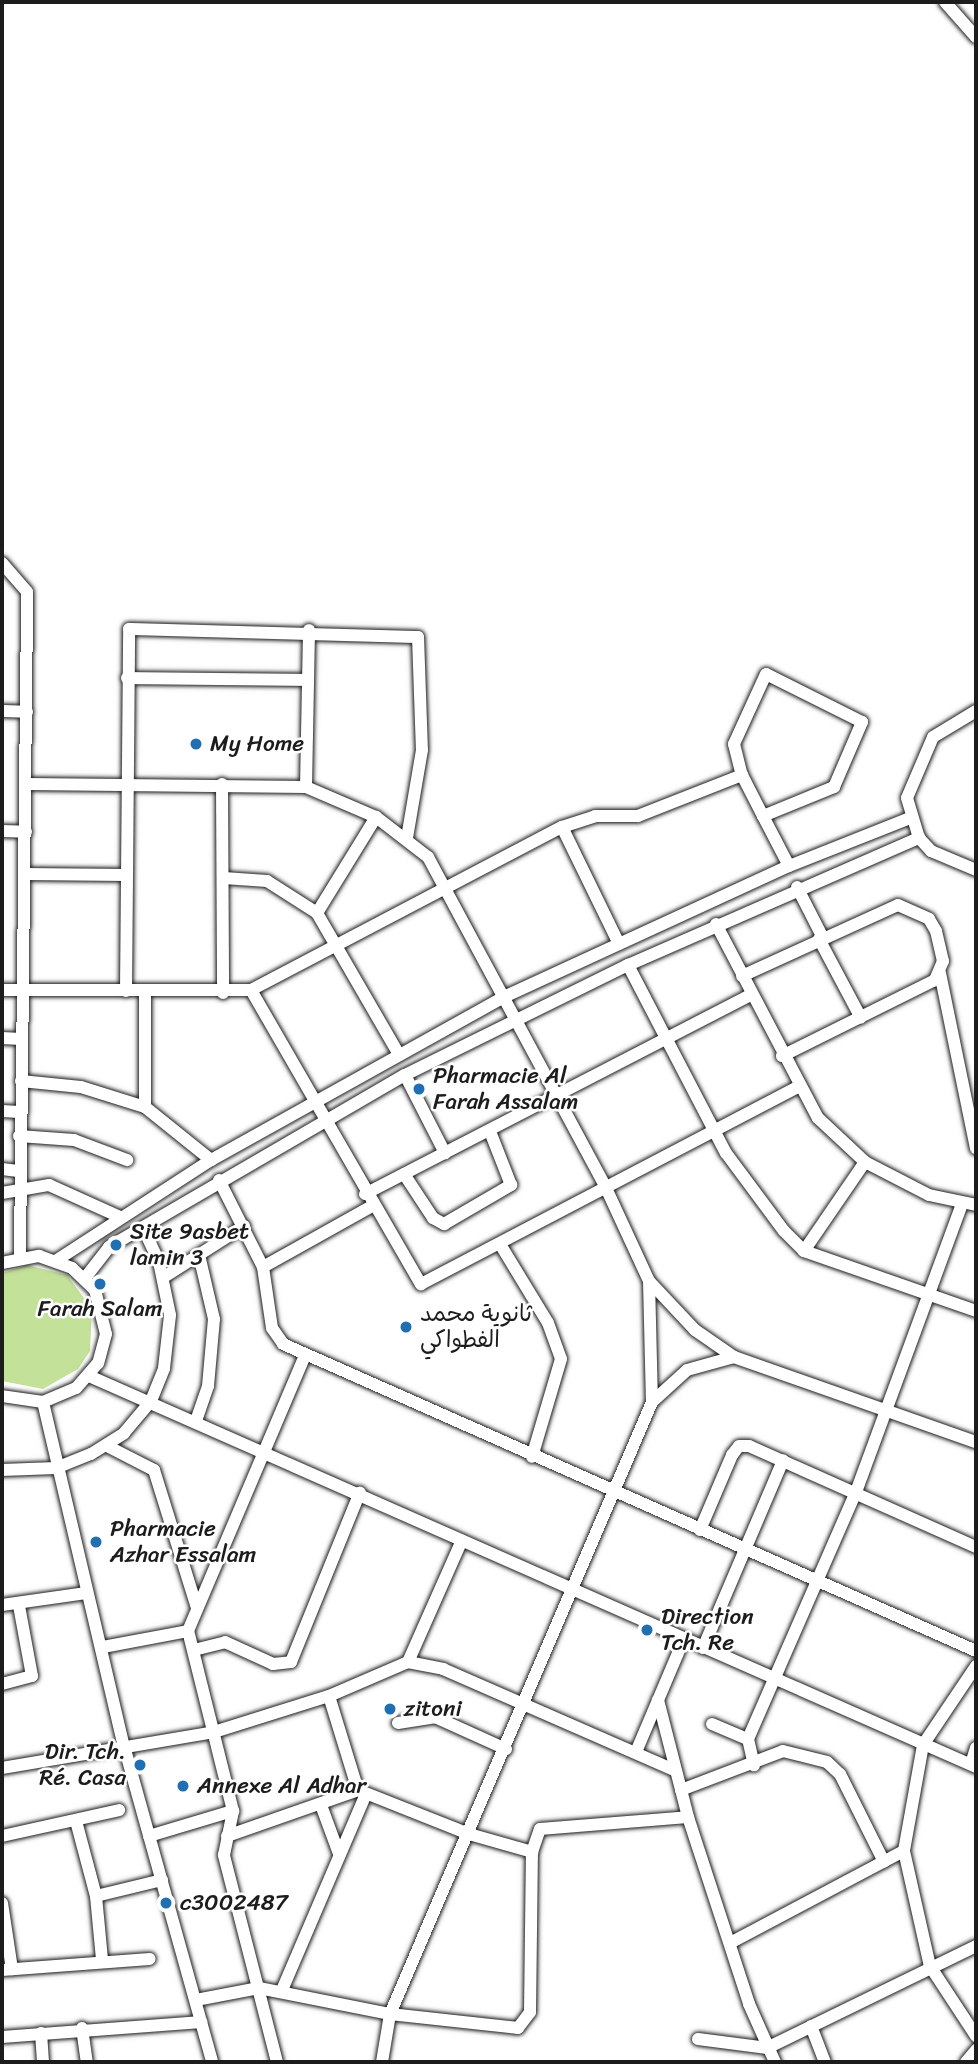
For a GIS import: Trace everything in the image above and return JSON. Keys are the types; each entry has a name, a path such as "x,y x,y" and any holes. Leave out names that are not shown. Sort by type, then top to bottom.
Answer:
{"street":[{"path":"945,2 976,37"},
{"path":"2,563 27,592 27,784 18,1171 20,1257"},
{"path":"126,991 127,635 134,627 410,634 422,645 419,796 407,838"},
{"path":"306,787 309,630"},
{"path":"763,816 834,787 862,722 766,674 736,734 742,775 763,816 789,866"},
{"path":"127,678 308,680"},
{"path":"2,711 27,712"},
{"path":"976,711 942,729 920,754 907,799 910,818 919,838 947,862 976,870"},
{"path":"2,990 223,993 251,990 341,948 562,827 595,816 638,816 742,775"},
{"path":"27,784 222,783 306,787 376,817 407,838 450,888 606,1188 649,1281 695,1330 734,1357 976,1442"},
{"path":"222,783 223,993"},
{"path":"317,913 376,817"},
{"path":"57,1260 118,1216 211,1160 398,1053 506,996 789,866 910,818"},
{"path":"562,827 619,944"},
{"path":"2,831 26,832"},
{"path":"85,1278 99,1255 143,1227 323,1119 405,1075 716,924 797,887 919,838"},
{"path":"24,874 127,875"},
{"path":"224,878 267,881 317,913 341,948 398,1053"},
{"path":"797,887 861,1018"},
{"path":"742,976 888,908 907,908 929,919 936,931 940,973 976,1148"},
{"path":"716,924 782,1056 818,1118 865,1162 961,1207 976,1206"},
{"path":"628,965 715,1133 755,1199 804,1251 976,1311"},
{"path":"782,1056 861,1018 940,973"},
{"path":"251,990 365,1194 421,1284 715,1133 799,1086"},
{"path":"145,991 145,1107"},
{"path":"365,1194 445,1153 491,1134 666,1037 750,995"},
{"path":"2,1038 21,1039"},
{"path":"405,1075 445,1153"},
{"path":"21,1081 81,1087 145,1107 211,1160"},
{"path":"2,1111 19,1112"},
{"path":"404,1174 433,1218 444,1224 511,1185 491,1134"},
{"path":"19,1136 74,1140 127,1160"},
{"path":"804,1251 865,1162"},
{"path":"2,1169 18,1171"},
{"path":"219,1180 263,1267 275,1337 305,1355 531,1457 976,1651"},
{"path":"2,1193 18,1186 68,1190 118,1216"},
{"path":"263,1267 372,1206"},
{"path":"754,1765 748,1739 819,1582 856,1492 961,1207"},
{"path":"164,1277 244,1226"},
{"path":"2,1470 56,1468 107,1446 151,1401 170,1336 164,1277 143,1227"},
{"path":"500,1244 548,1323 561,1360 531,1457"},
{"path":"197,1418 208,1386 214,1319 199,1255"},
{"path":"2,1263 20,1257 57,1260 85,1278 101,1304 106,1334 89,1376 43,1402 2,1396"},
{"path":"382,2062 390,2014 525,1705 652,1402 649,1281"},
{"path":"277,2062 224,1854 233,1811 188,1631 305,1355"},
{"path":"652,1402 687,1370 734,1357"},
{"path":"89,1376 197,1418 573,1590 974,1766 976,1748"},
{"path":"43,1402 56,1468 86,1594 103,1647 124,1746 212,2062"},
{"path":"107,1446 154,1470 197,1608"},
{"path":"700,1530 739,1446 783,1460 976,1547"},
{"path":"703,1647 783,1460"},
{"path":"194,1650 225,1642 274,1664 291,1662 360,1492"},
{"path":"408,1662 463,1540"},
{"path":"2,1605 19,1606 86,1594"},
{"path":"2,1684 32,1676 19,1606"},
{"path":"103,1647 188,1631"},
{"path":"636,1752 684,1639"},
{"path":"2,1768 214,1732 329,1696 408,1662 443,1668 676,1771"},
{"path":"976,1665 923,1745 904,1851 930,1966 976,2036"},
{"path":"282,1990 362,1792 329,1696"},
{"path":"658,1700 688,1817 767,2048 775,2062"},
{"path":"398,1723 435,1717 506,1749"},
{"path":"712,1724 748,1739"},
{"path":"681,1790 754,1765 783,1751 827,1762 840,1774 884,1862"},
{"path":"228,1836 362,1792 469,1834 532,1852"},
{"path":"321,1805 339,1854"},
{"path":"2,1836 119,1810"},
{"path":"149,1836 233,1811"},
{"path":"196,2000 259,1988 282,1990 390,2014 518,2028 527,2021 532,1852 540,1829 688,1817"},
{"path":"76,1821 96,1896 102,1959"},
{"path":"730,1943 904,1851"},
{"path":"96,1896 162,1880"},
{"path":"2,1903 7,1970 102,1959 150,1959"},
{"path":"698,2039 767,2048 930,1966 976,1946"},
{"path":"2,2037 82,2028 201,2022"},
{"path":"811,2026 825,2062"},
{"path":"82,2028 87,2062"},
{"path":"41,2033 43,2062"},
{"path":"966,2062 976,2050"}],"green space":[{"path":"27,1265 67,1275 92,1309 90,1351 78,1369 43,1389 2,1381 2,1273"}],"place":[{"name":"My Home","path":"196,744"},
{"name":"Pharmacie Al Farah Assalam","path":"419,1089"},
{"name":"Site 9asbet lamin 3","path":"116,1245"},
{"name":"Farah Salam","path":"100,1284"},
{"name":"ثانوية محمد الفطواكي","path":"406,1327"},
{"name":"Pharmacie Azhar Essalam","path":"96,1542"},
{"name":"Direction Tch. Re","path":"647,1630"},
{"name":"zitoni","path":"390,1709"},
{"name":"Dir. Tch. Ré. Casa","path":"140,1765"},
{"name":"Annexe Al Adhar","path":"183,1786"},
{"name":"c3002487","path":"166,1903"}]}
